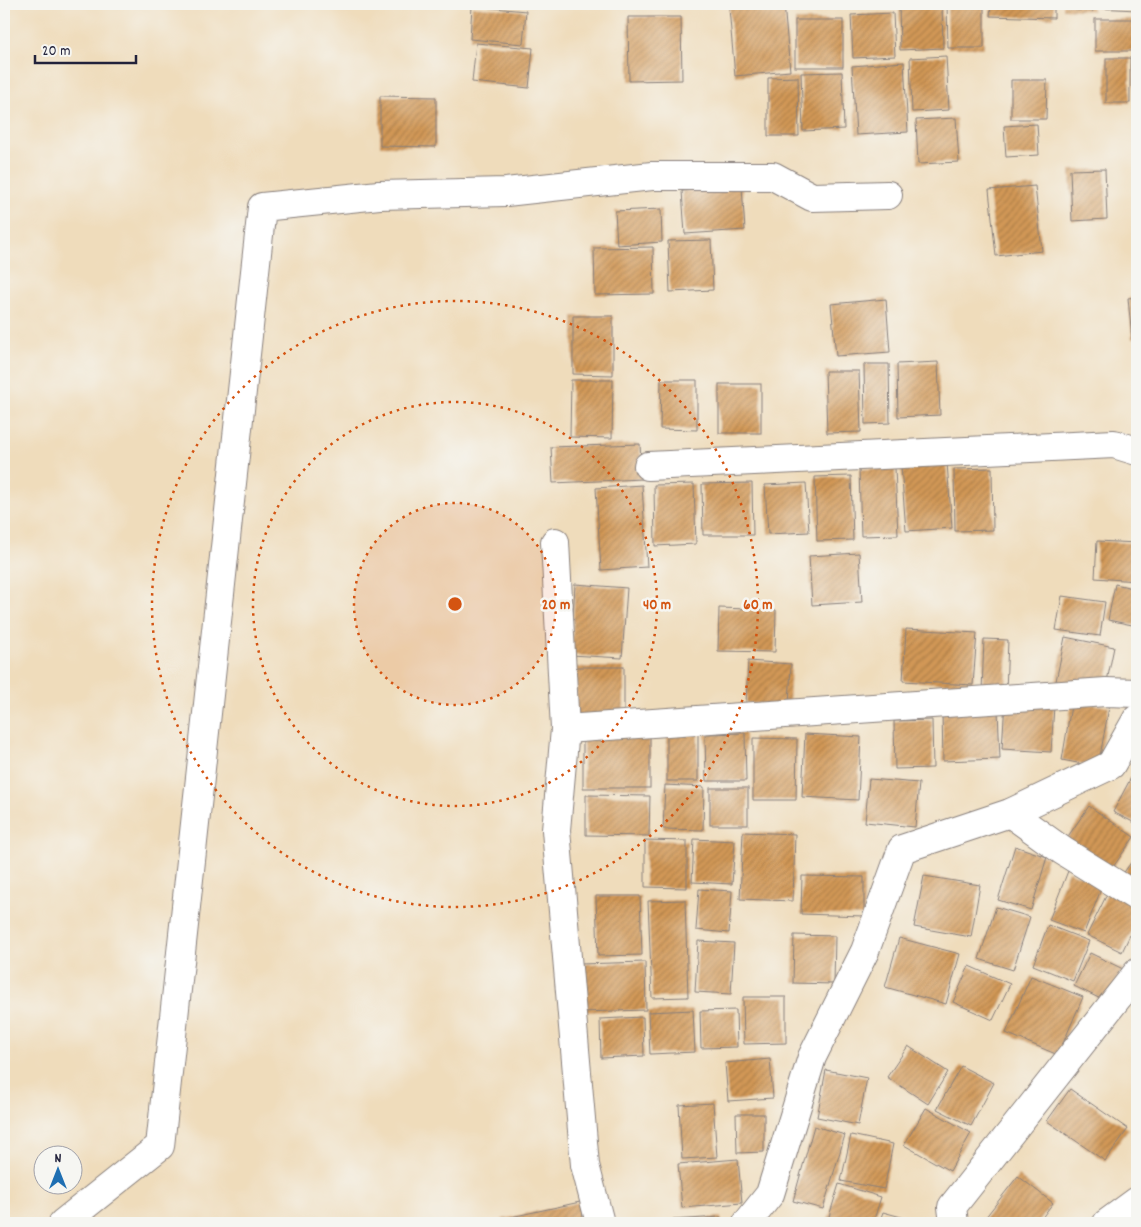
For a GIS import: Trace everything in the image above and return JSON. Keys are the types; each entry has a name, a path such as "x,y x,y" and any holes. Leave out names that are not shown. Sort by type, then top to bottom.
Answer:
{"street":[{"path":"64,1223 160,1146 262,207 379,195 506,192 652,176 774,176 812,197 888,195"},
{"path":"648,466 1114,444 1137,451"},
{"path":"555,542 566,728 556,830 585,1165 600,1223"},
{"path":"566,728 1106,692 1137,693"},
{"path":"747,1223 770,1194 812,1057 865,951 902,849 1010,814 1111,765 1137,719"},
{"path":"1010,814 1071,856 1137,897"},
{"path":"954,1223 952,1207 1137,973"},
{"path":"1107,1223 1137,1201"}],"building":[{"path":"784,4 790,71 735,76 729,8"},
{"path":"899,4 942,4 943,48 900,50"},
{"path":"947,4 984,4 984,48 948,48"},
{"path":"991,4 1054,4 1054,18 990,16"},
{"path":"1063,4 1093,4 1093,11 1063,9"},
{"path":"1096,4 1137,4 1137,10 1096,8"},
{"path":"472,6 526,11 523,44 470,39"},
{"path":"893,13 895,56 853,58 851,15"},
{"path":"628,17 681,17 682,80 629,81"},
{"path":"1095,19 1137,19 1137,51 1095,51"},
{"path":"795,20 843,20 843,67 795,67"},
{"path":"476,43 533,48 529,88 472,82"},
{"path":"946,56 949,110 912,112 910,58"},
{"path":"1135,56 1137,56 1137,93 1134,93"},
{"path":"1106,58 1130,58 1130,103 1106,103"},
{"path":"904,62 908,132 856,135 852,66"},
{"path":"842,72 844,129 803,131 801,73"},
{"path":"798,77 799,136 768,136 768,78"},
{"path":"1011,80 1047,80 1046,119 1011,119"},
{"path":"380,96 436,97 436,147 380,146"},
{"path":"956,118 959,162 918,164 916,120"},
{"path":"1037,124 1039,155 1006,157 1004,126"},
{"path":"1105,169 1107,219 1072,221 1070,170"},
{"path":"1035,186 1042,251 996,256 989,190"},
{"path":"742,187 745,230 685,234 682,191"},
{"path":"661,209 662,242 617,245 615,211"},
{"path":"711,240 713,290 670,292 668,241"},
{"path":"653,247 654,294 595,295 594,248"},
{"path":"1137,297 1137,339 1132,339 1128,298"},
{"path":"886,299 890,352 836,356 831,304"},
{"path":"573,316 613,316 613,375 573,374"},
{"path":"938,362 940,415 898,417 897,364"},
{"path":"864,364 889,364 890,423 865,424"},
{"path":"825,371 859,371 861,432 827,433"},
{"path":"571,380 613,380 612,438 570,437"},
{"path":"661,380 697,380 697,430 660,429"},
{"path":"719,384 761,384 761,433 719,433"},
{"path":"640,444 642,479 553,483 551,447"},
{"path":"947,463 952,528 906,531 901,466"},
{"path":"895,468 898,535 861,536 859,469"},
{"path":"992,468 993,530 955,531 954,469"},
{"path":"851,476 853,540 817,541 815,477"},
{"path":"752,483 753,535 703,535 702,484"},
{"path":"806,483 809,532 768,534 765,485"},
{"path":"694,484 696,544 655,546 654,485"},
{"path":"642,485 647,567 601,570 596,488"},
{"path":"1097,541 1137,543 1137,581 1095,578"},
{"path":"859,553 862,602 812,605 809,556"},
{"path":"575,584 627,588 622,658 571,655"},
{"path":"1115,584 1137,589 1137,626 1108,620"},
{"path":"1062,596 1105,602 1100,636 1056,630"},
{"path":"719,608 776,610 775,652 718,651"},
{"path":"906,629 977,633 973,685 903,681"},
{"path":"1065,637 1114,647 1105,691 1056,681"},
{"path":"984,639 1008,640 1006,692 982,691"},
{"path":"748,661 791,664 789,706 746,703"},
{"path":"576,667 624,667 624,716 576,716"},
{"path":"1072,700 1109,707 1098,767 1062,760"},
{"path":"1005,702 1054,706 1051,752 1002,749"},
{"path":"998,710 1000,759 943,761 942,712"},
{"path":"932,720 933,768 895,769 894,721"},
{"path":"667,731 698,731 698,781 667,781"},
{"path":"745,733 746,781 706,781 705,734"},
{"path":"805,734 861,737 858,800 802,797"},
{"path":"583,735 650,735 650,788 583,788"},
{"path":"753,738 797,739 796,800 753,800"},
{"path":"1137,768 1137,824 1113,812"},
{"path":"869,779 919,783 915,827 865,822"},
{"path":"665,785 704,787 703,830 663,829"},
{"path":"710,788 748,788 748,825 710,825"},
{"path":"586,795 650,796 649,836 586,835"},
{"path":"1089,806 1134,837 1106,877 1062,845"},
{"path":"743,832 795,834 793,901 740,899"},
{"path":"694,839 735,841 732,884 692,882"},
{"path":"645,840 687,841 687,888 645,887"},
{"path":"1015,846 1047,857 1031,910 998,900"},
{"path":"1137,854 1137,890 1120,878"},
{"path":"1068,871 1103,884 1084,933 1049,920"},
{"path":"802,876 864,877 864,916 801,914"},
{"path":"924,876 980,885 971,937 914,927"},
{"path":"1110,888 1137,901 1137,920 1122,952 1087,935"},
{"path":"699,889 732,891 729,933 696,930"},
{"path":"596,896 640,896 642,955 598,956"},
{"path":"685,900 688,997 652,998 648,901"},
{"path":"996,907 1030,917 1013,970 979,959"},
{"path":"1048,925 1089,941 1073,981 1033,965"},
{"path":"794,935 835,936 834,984 793,983"},
{"path":"899,938 960,954 946,1004 885,987"},
{"path":"698,941 734,943 731,994 695,992"},
{"path":"1090,953 1123,969 1107,1002 1074,986"},
{"path":"645,962 646,1010 581,1012 580,964"},
{"path":"969,966 1010,984 993,1020 953,1002"},
{"path":"1031,976 1083,997 1058,1055 1006,1033"},
{"path":"743,997 786,997 786,1043 744,1044"},
{"path":"693,1010 695,1052 650,1054 648,1012"},
{"path":"736,1010 737,1047 701,1048 700,1011"},
{"path":"643,1017 644,1056 601,1058 600,1019"},
{"path":"908,1046 948,1072 928,1104 887,1077"},
{"path":"770,1059 773,1098 728,1101 725,1063"},
{"path":"961,1066 994,1083 971,1126 937,1109"},
{"path":"826,1070 867,1078 858,1125 817,1117"},
{"path":"1070,1089 1128,1129 1105,1161 1047,1121"},
{"path":"713,1103 717,1157 682,1159 679,1105"},
{"path":"926,1108 971,1133 950,1171 904,1145"},
{"path":"736,1114 764,1114 764,1152 737,1153"},
{"path":"814,1126 845,1135 823,1209 793,1201"},
{"path":"851,1135 893,1144 884,1189 841,1181"},
{"path":"738,1159 742,1203 682,1208 678,1164"},
{"path":"1018,1176 1053,1203 1038,1223 981,1223"},
{"path":"839,1184 881,1197 873,1223 827,1223"},
{"path":"580,1202 585,1223 503,1223 502,1219"},
{"path":"883,1212 923,1223 879,1223"},
{"path":"721,1217 722,1223 671,1223 671,1220"}]}
